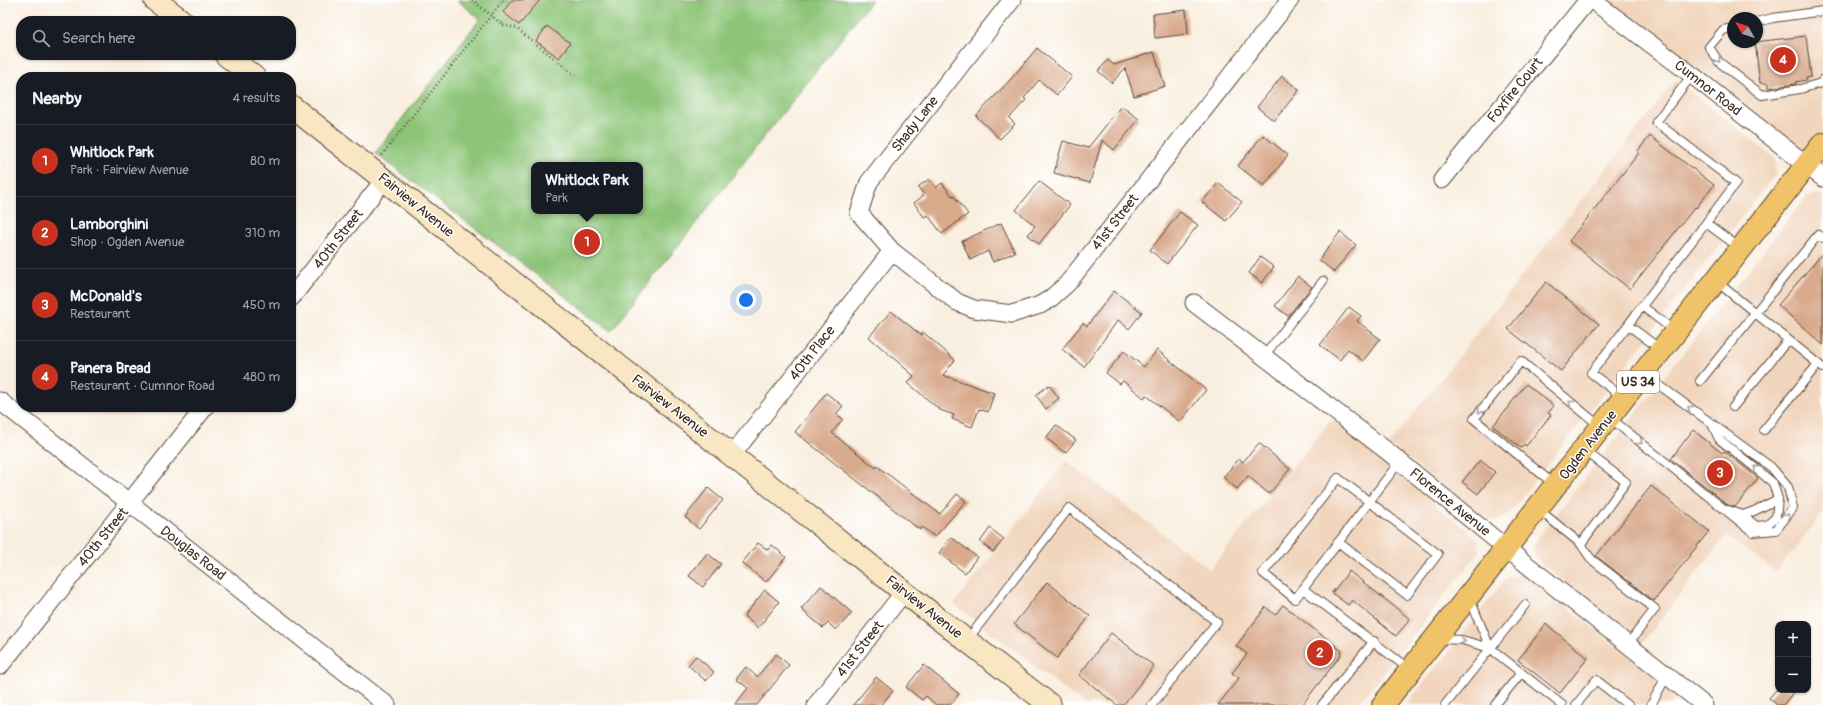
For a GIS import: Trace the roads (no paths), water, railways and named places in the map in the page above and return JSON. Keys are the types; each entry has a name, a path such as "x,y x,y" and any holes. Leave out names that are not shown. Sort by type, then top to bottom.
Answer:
{"main road":[{"name":"US 34","path":"1815,172 1823,144"},
{"name":"Ogden Avenue","path":"1383,705 1677,333 1716,281 1742,250 1815,172"}],"street":[{"path":"156,0 176,16"},
{"name":"Shady Lane","path":"892,251 859,213 869,182 1012,0"},
{"name":"41st Street","path":"892,251 957,302 974,309 1012,314 1040,305 1050,299 1067,284 1290,0"},
{"name":"Foxfire Court","path":"1442,180 1588,0"},
{"name":"Cumnor Road","path":"1592,0 1692,75 1815,172"},
{"path":"232,60 248,72"},
{"name":"Fairview Avenue","path":"296,110 904,592 1050,705"},
{"name":"40th Street","path":"296,292 384,180"},
{"name":"40th Place","path":"732,455 892,251"},
{"name":"Florence Avenue","path":"1194,303 1400,461 1507,549 1704,705"},
{"name":"Douglas Road","path":"0,401 387,705"},
{"name":"40th Street","path":"0,666 202,412"},
{"name":"41st Street","path":"816,705 904,592"}],"lane":[{"path":"1763,20 1823,11"},
{"path":"1727,29 1723,30 1708,47 1719,62 1762,95 1800,89 1821,83 1823,80"},
{"path":"1624,399 1591,373 1736,183 1656,122 1692,75"},
{"path":"1706,223 1742,250"},
{"path":"1700,381 1818,235 1823,238"},
{"path":"1264,356 1323,281"},
{"path":"1716,281 1821,366 1764,430"},
{"path":"1642,306 1677,333"},
{"path":"1628,324 1662,351"},
{"path":"1733,407 1788,340"},
{"path":"1556,485 1474,419 1520,361 1753,532 1776,530 1793,508 1788,487 1771,467 1644,374"},
{"path":"1712,424 1719,439 1773,483 1778,499 1776,517 1767,525 1756,526 1743,515 1721,508"},
{"path":"1581,544 1626,482 1584,450"},
{"path":"1338,542 1407,595 1438,554 1370,502 1338,478 1263,573 1295,600 1338,542 1370,502 1400,461"},
{"path":"1743,515 1778,499"},
{"path":"967,641 1069,508 1216,622 1152,705"},
{"path":"1538,509 1581,544 1591,559 1654,609 1628,644"},
{"path":"1303,589 1411,670"},
{"path":"1469,597 1490,648"},
{"path":"1445,705 1525,604"},
{"path":"1436,638 1462,640 1490,648 1562,705"},
{"path":"1322,705 1374,641"},
{"path":"1495,705 1521,673"},
{"path":"1651,705 1667,675"},
{"path":"1576,705 1596,680 1628,705"}],"place":[{"name":"Panera Bread","path":"1783,60"},
{"name":"Whitlock Park","path":"587,242"},
{"name":"McDonald's","path":"1720,473"},
{"name":"Lamborghini","path":"1320,653"}]}
